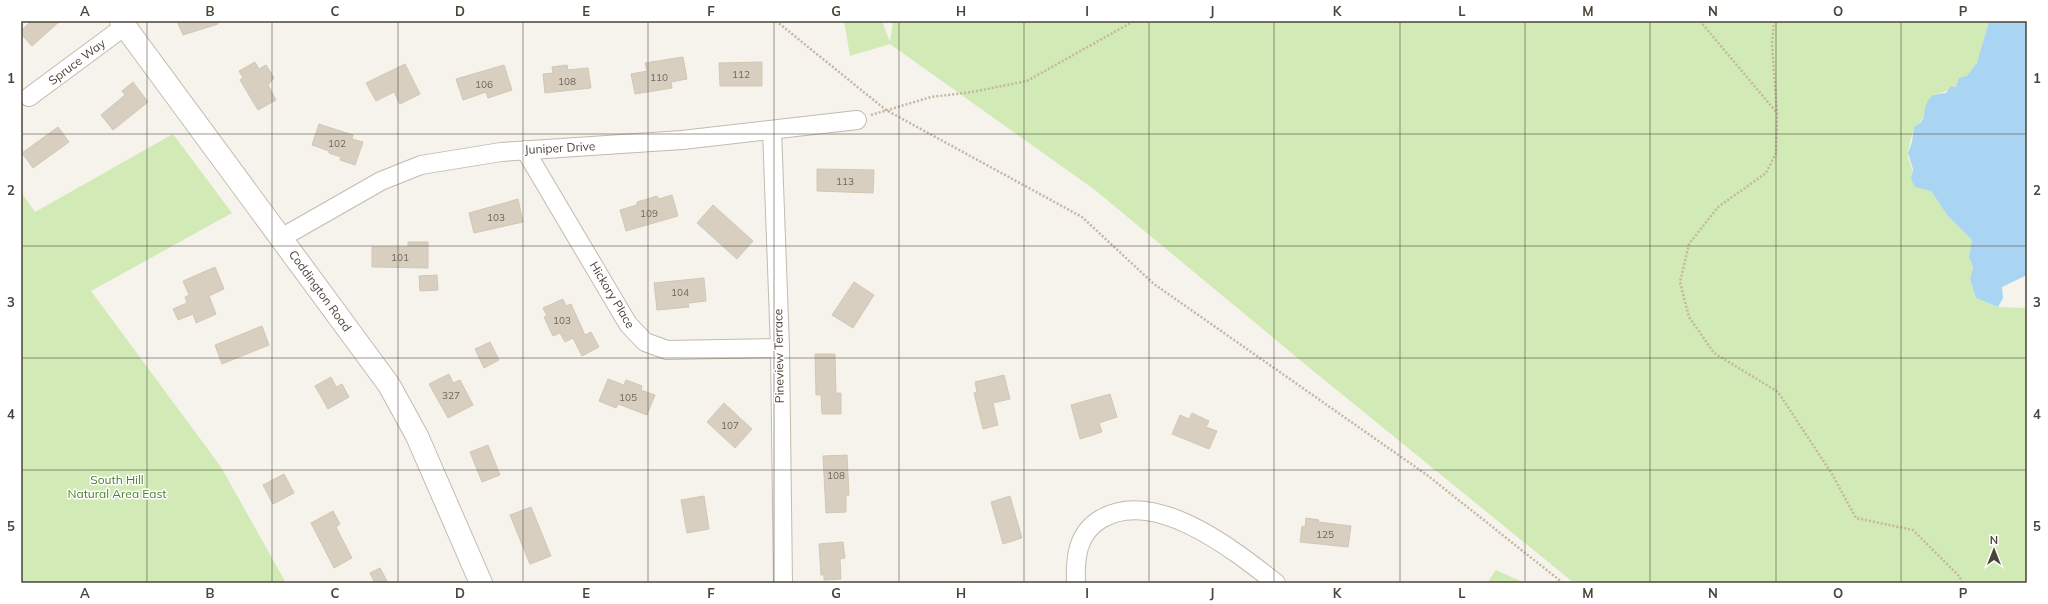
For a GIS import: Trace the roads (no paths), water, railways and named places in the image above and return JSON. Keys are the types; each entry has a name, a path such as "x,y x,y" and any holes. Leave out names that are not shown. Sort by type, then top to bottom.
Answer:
{"street":[{"name":"Spruce Way","path":"29,97 123,24"},
{"name":"Coddington Road","path":"123,24 389,385 417,436 481,583"},
{"name":"Juniper Drive","path":"281,238 360,192 396,174 421,165 454,158 525,150 682,140 857,120"},
{"name":"Pineview Terrace","path":"772,130 780,348 783,583"},
{"name":"Hickory Place","path":"525,150 628,324 645,342 655,347 679,351 780,348"},
{"path":"1076,583 1075,562 1077,550 1088,529 1107,515 1118,510 1130,509 1168,516 1197,528 1276,583"}],"water":[{"path":"1989,21 2027,21 2027,275 2002,287 2003,298 1998,307 1976,298 1970,279 1973,267 1969,257 1972,240 1947,215 1931,191 1915,187 1911,179 1913,169 1908,153 1912,142 1914,127 1924,118 1925,107 1929,100 1933,95 1946,93 1951,86 1956,87 1959,78 1967,76 1977,63"}],"park label":[{"name":"South Hill Natural Area East","path":"117,487"}]}
